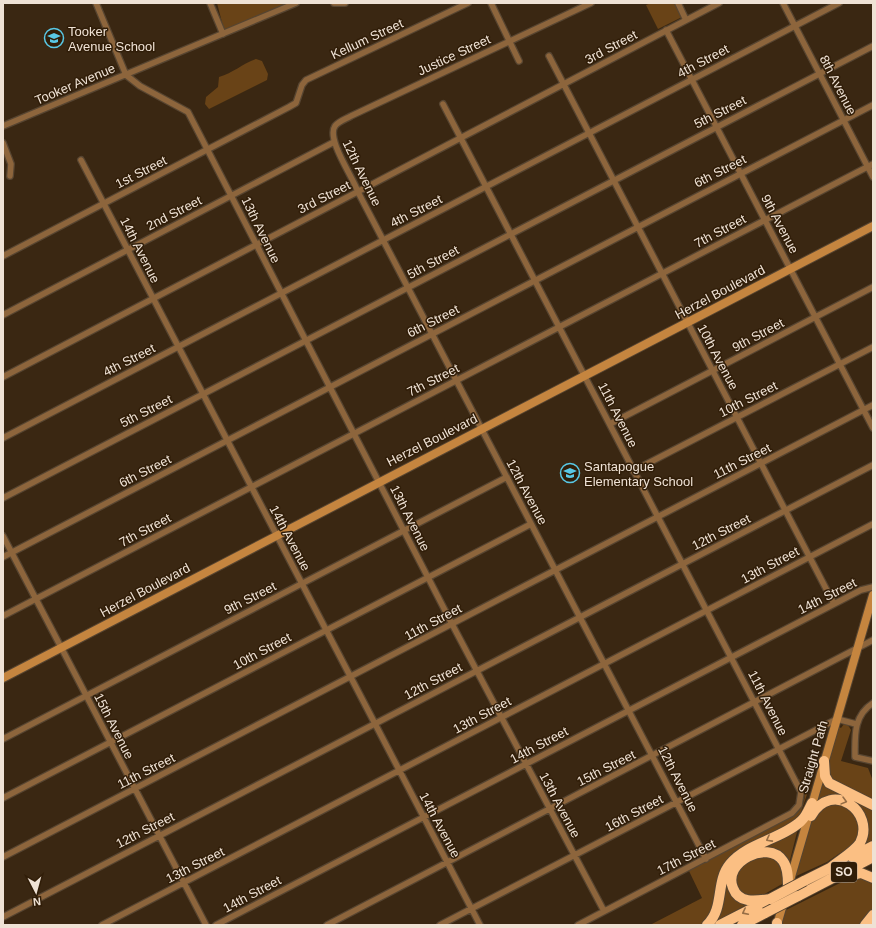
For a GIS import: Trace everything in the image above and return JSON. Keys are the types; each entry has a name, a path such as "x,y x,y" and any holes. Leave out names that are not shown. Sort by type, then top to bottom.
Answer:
{"highway":[{"path":"824,761 825,776 828,782 873,805"},
{"path":"805,826 817,807 831,800 840,799 849,802 862,814 865,828 861,842 829,869"},
{"path":"707,925 716,912 723,877 731,863 742,853 799,823 812,803"},
{"name":"SO","path":"720,925 873,846"},
{"path":"770,899 748,901 736,893 732,885 731,877 734,868 741,861 750,856 761,853 778,856 786,866 788,885"},
{"name":"SO","path":"745,924 873,857"},
{"path":"815,887 855,873 865,873 873,878"},
{"path":"865,925 873,915"}],"street":[{"path":"96,3 126,75"},
{"path":"210,3 222,34"},
{"name":"Tooker Avenue","path":"3,126 296,3"},
{"path":"334,3 346,3"},
{"name":"Kellum Street","path":"289,107 296,103 302,85 306,80 468,3"},
{"path":"491,3 519,61"},
{"name":"Justice Street","path":"332,133 336,126 342,121 591,3"},
{"path":"678,3 686,20"},
{"name":"3rd Street","path":"3,377 719,3"},
{"name":"8th Avenue","path":"783,3 819,74 870,166 873,177"},
{"name":"4th Street","path":"3,438 839,3"},
{"name":"9th Avenue","path":"666,30 873,428"},
{"name":"5th Street","path":"3,498 873,46"},
{"name":"10th Avenue","path":"549,56 834,604"},
{"name":"13th Avenue","path":"126,75 140,86 188,112 428,578 604,912"},
{"name":"11th Avenue","path":"443,104 658,518 732,657 801,792 800,802"},
{"name":"6th Street","path":"3,557 873,105"},
{"name":"1st Street","path":"3,256 289,107"},
{"name":"12th Avenue","path":"332,133 334,142 358,192 555,571 678,802 706,859"},
{"name":"2nd Street","path":"3,315 334,142"},
{"path":"3,143 11,164 10,176"},
{"name":"14th Avenue","path":"81,160 374,725 480,925"},
{"name":"7th Street","path":"3,616 870,166"},
{"name":"Herzel Boulevard","path":"3,678 873,226"},
{"name":"9th Street","path":"610,424 873,287"},
{"name":"10th Street","path":"634,471 873,346"},
{"name":"11th Street","path":"3,858 873,405"},
{"name":"12th Street","path":"3,917 873,465"},
{"name":"9th Street","path":"3,739 507,477"},
{"name":"10th Street","path":"3,798 531,524"},
{"name":"13th Street","path":"102,925 873,524"},
{"name":"15th Avenue","path":"3,536 206,925"},
{"name":"14th Street","path":"216,925 863,589 873,587"},
{"name":"Straight Path","path":"777,924 873,595"},
{"name":"15th Street","path":"327,925 873,640"},
{"path":"873,703 863,711 856,724 855,757 873,761"},
{"path":"837,719 856,724"},
{"name":"16th Street","path":"440,925 837,719"},
{"name":"17th Street","path":"578,925 792,813 796,810 800,802"}],"shaded area":[{"path":"217,3 287,3 224,30"},
{"path":"651,3 674,3 682,17 658,29 646,5"},
{"path":"256,59 262,61 268,74 267,80 209,109 205,104 206,97 218,87 219,77"},
{"path":"844,724 848,725 851,730 841,761 868,768 873,781 873,802 831,781 826,770 839,727 841,728"},
{"path":"823,778 873,807 873,840 861,847 867,823 864,811 855,802 842,797 816,804"},
{"path":"799,779 810,786 798,820 740,851 716,905 703,925 650,925 702,898 689,871 798,812 804,800 803,788"},
{"path":"837,800 858,813 860,838 841,854 840,853 827,862 794,877 811,818 817,810"},
{"path":"798,828 788,868 788,864 753,852"},
{"path":"760,855 782,861 785,875 782,884 761,896 753,898 737,892 733,874 737,867"},
{"path":"861,876 873,883 873,910 860,925 780,925 784,911 850,878"},
{"path":"724,880 729,880 748,904 710,925"}],"place":[{"name":"Tooker Avenue School","path":"54,38"},
{"name":"Santapogue Elementary School","path":"570,473"}]}
